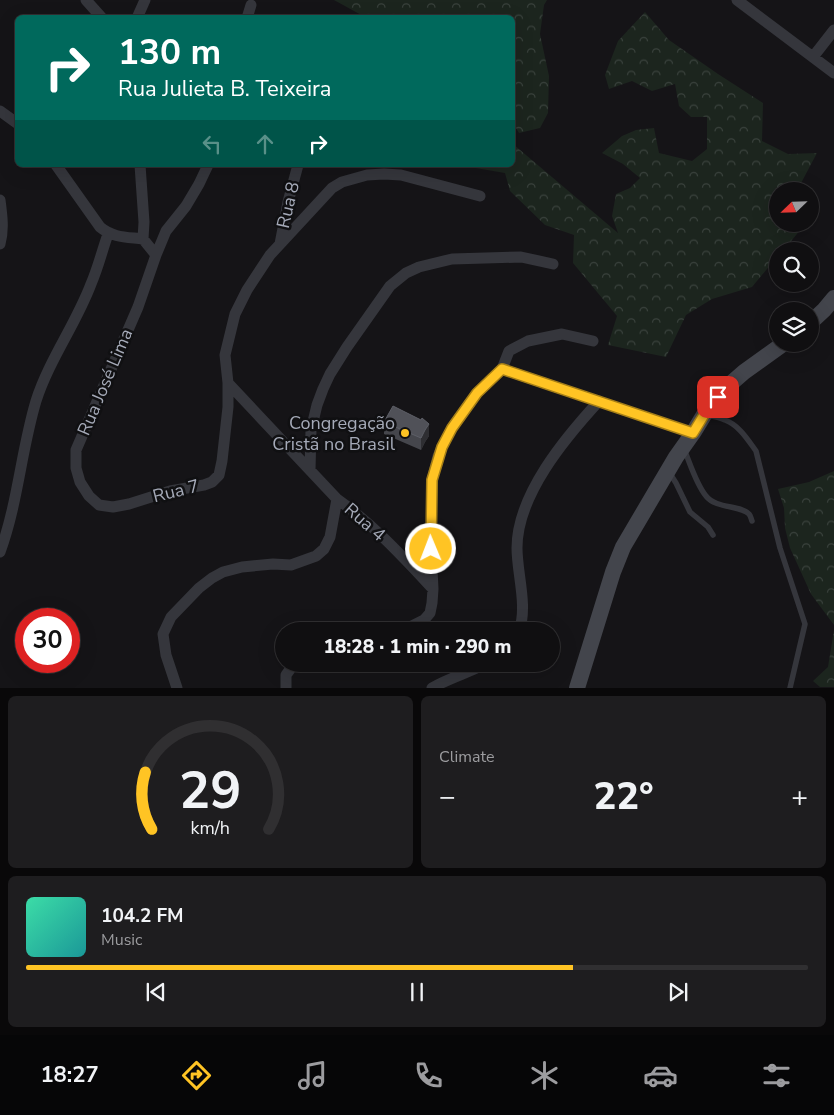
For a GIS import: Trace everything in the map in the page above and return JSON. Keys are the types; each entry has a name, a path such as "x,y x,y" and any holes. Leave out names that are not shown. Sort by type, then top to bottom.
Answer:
{"main road":[{"path":"819,315 834,298"},
{"path":"577,688 613,572 623,547 668,471 705,414 728,386 772,352"}],"street":[{"path":"86,0 99,15"},
{"path":"138,15 145,0"},
{"path":"737,0 834,73"},
{"path":"248,15 251,5"},
{"path":"813,57 834,30"},
{"path":"0,111 15,121"},
{"path":"57,167 94,220 108,234 143,239"},
{"path":"140,167 144,222 143,239 156,255"},
{"name":"Rua José Lima","path":"99,505 89,496 80,482 76,468 76,450 138,307 166,231 186,206 207,167"},
{"name":"Rua 8","path":"279,244 297,167"},
{"name":"Rua 7","path":"99,505 113,507 129,504 170,491 204,485 212,482 218,475 222,461 227,416 228,383 225,355 235,314 247,290 279,244 332,188 342,182 367,175 384,174 400,175 480,196"},
{"path":"0,200 2,215 0,244"},
{"path":"0,552 7,532 21,462 37,400 91,285 108,234"},
{"path":"310,470 310,430 317,405 330,374 390,286 406,273 419,267 452,259 521,257 553,264"},
{"path":"420,622 430,613 432,603 432,480 438,456 452,428 477,393 502,369 509,351 528,341 562,334 593,340"},
{"path":"502,369 693,433"},
{"name":"Rua 4","path":"228,383 337,499 371,525 433,589"},
{"path":"521,622 522,597 517,549 518,533 523,512 534,486 553,458 575,427 599,401"},
{"path":"177,688 166,655 163,634 171,617 199,588 223,572 242,567 273,564 291,565 316,556 324,549 330,537 337,499"},
{"path":"286,688 286,675 288,672"},
{"path":"432,688 450,678 467,672"}],"lane":[{"path":"705,414 723,418 732,423 747,438 756,451 780,548 805,624 790,688"},
{"path":"683,447 698,483 706,496 718,504 744,510 749,513 752,521"},
{"path":"668,471 690,512 708,527 713,535"}],"green space":[{"path":"334,0 547,0 544,5 540,34 549,76 548,113 540,128 519,133 515,126 515,15 361,15"},
{"path":"645,12 669,40 763,103 762,141 788,154 817,153 802,182 769,182 769,232 798,232 790,242 769,242 769,267 752,287 712,299 686,315 666,357 608,345 617,316 573,263 574,235 545,225 510,191 505,173 476,168 515,167 515,146 618,233 612,216 616,194 630,188 640,178 623,164 602,153 622,136 636,130 654,128 659,153 692,161 707,149 707,117 691,117 679,106 675,84 652,91 632,81 609,89 605,75 618,41"},
{"path":"834,471 834,625 811,594 790,548 785,528 784,508 778,489 809,482"},
{"path":"834,630 834,687 820,687 813,681 828,667"}],"building":[{"path":"393,406 421,420 422,418 429,424 421,438 384,422"}],"place":[{"name":"Congregação Cristã no Brasil","path":"405,433"}],"route":[{"path":"431,549 432,480 438,456 452,428 477,393 502,369 693,433 707,410 718,397"}]}
